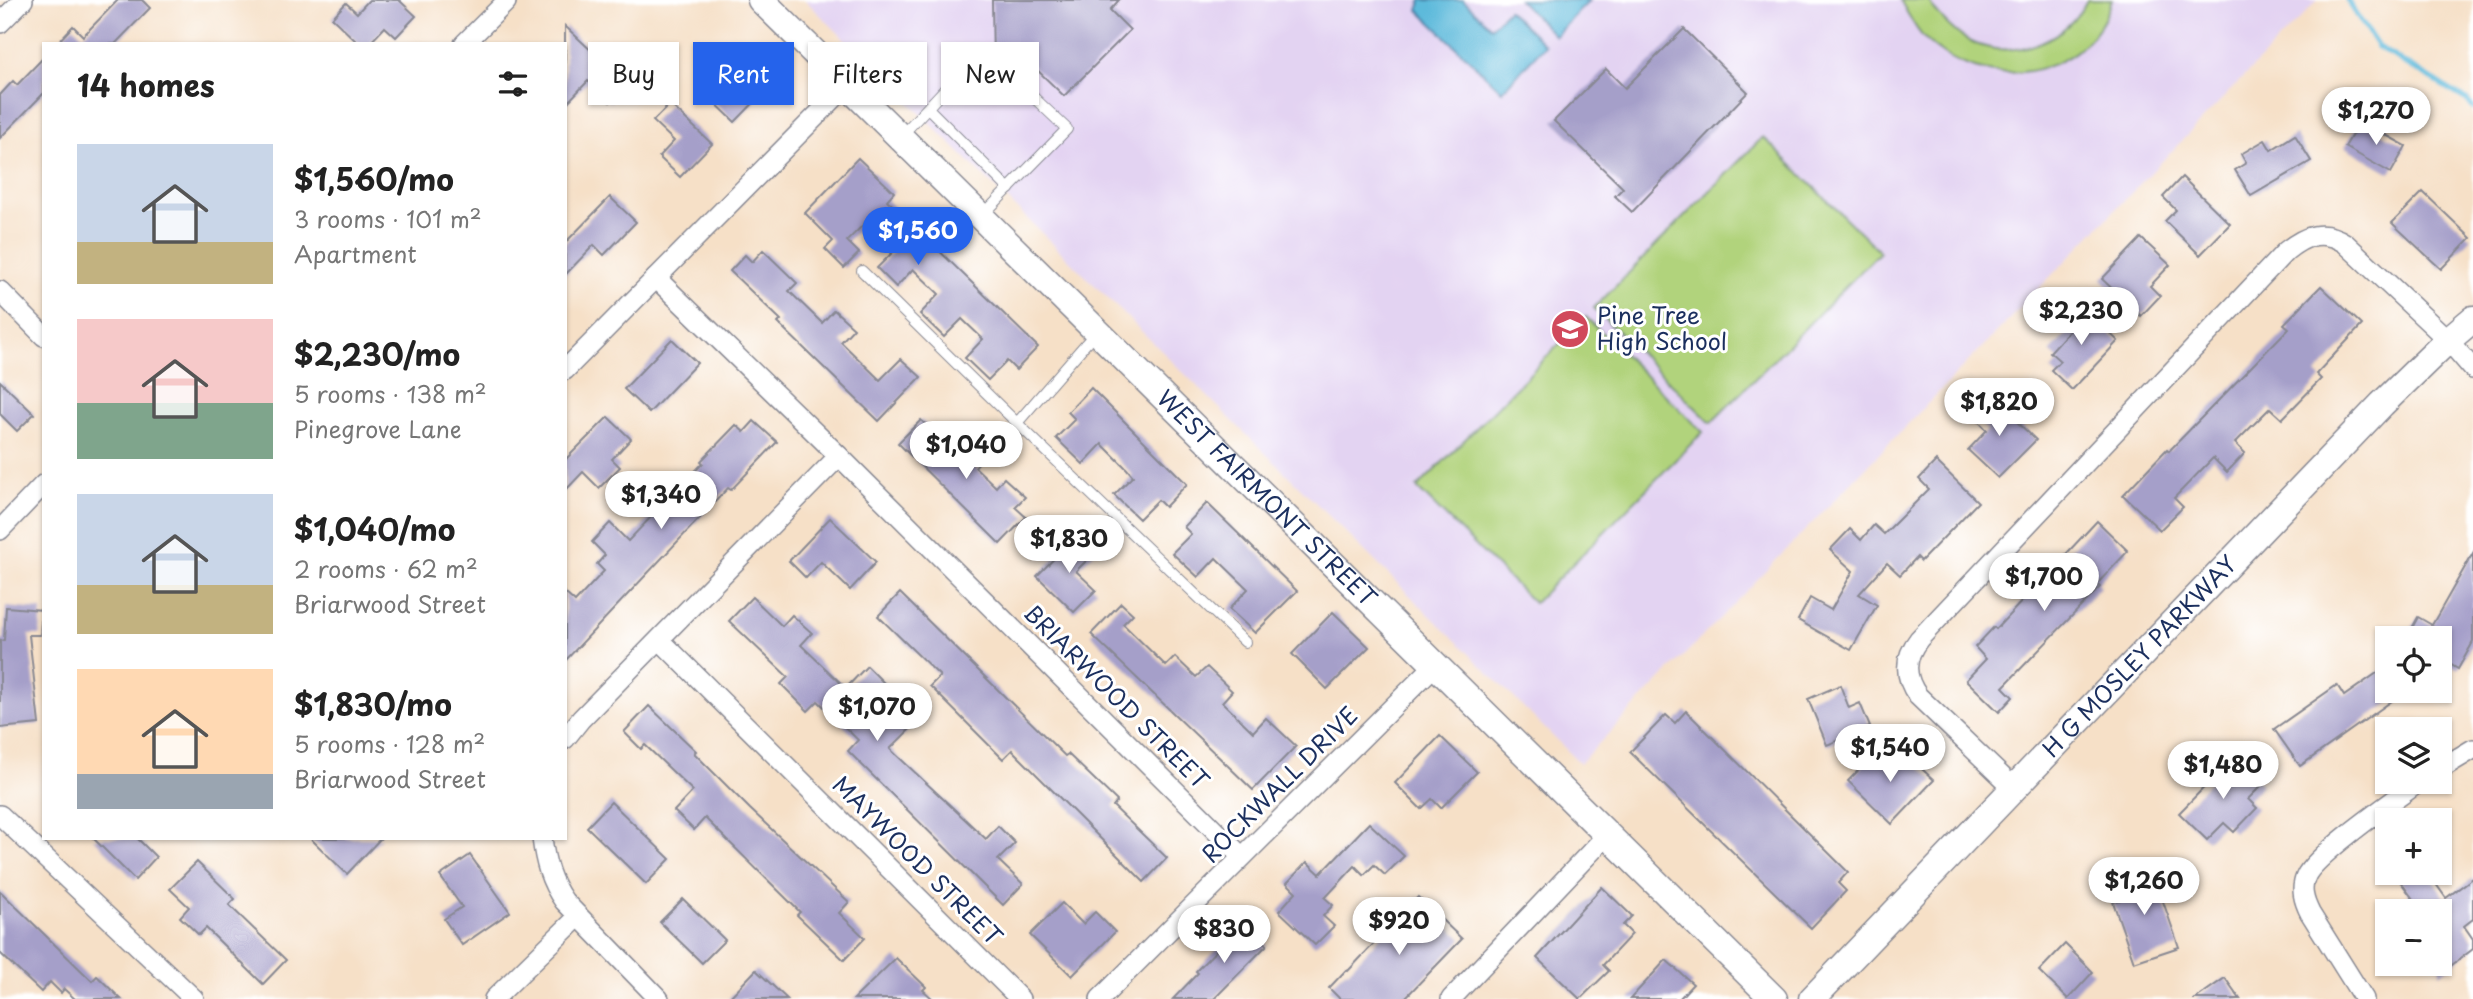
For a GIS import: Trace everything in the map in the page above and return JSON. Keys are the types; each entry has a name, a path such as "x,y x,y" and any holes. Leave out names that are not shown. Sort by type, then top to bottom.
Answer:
{"street":[{"path":"0,23 23,0"},
{"name":"WEST FAIRMONT STREET","path":"761,0 808,46"},
{"path":"466,42 506,2"},
{"path":"567,368 827,105"},
{"name":"WEST FAIRMONT STREET","path":"867,105 1774,999"},
{"path":"2015,789 1918,696 1908,674 1910,652 1919,639 2286,250 2313,235 2330,235 2338,239 2448,340 2473,369"},
{"name":"BRIARWOOD STREET","path":"656,278 1242,857"},
{"path":"0,291 42,334"},
{"name":"H G MOSLEY PARKWAY","path":"1812,999 2373,414 2473,319"},
{"path":"567,736 581,719 839,456"},
{"path":"0,530 42,486"},
{"name":"MAYWOOD STREET","path":"660,640 1020,999"},
{"name":"ROCKWALL DRIVE","path":"1100,999 1434,665"},
{"path":"2452,762 2473,749"},
{"path":"2364,999 2306,905 2302,894 2304,880 2313,865 2403,794"},
{"path":"0,815 194,999"},
{"path":"1451,999 1607,835"},
{"path":"542,840 547,870 553,885 578,916 659,999"},
{"path":"494,999 578,916"}],"lane":[{"path":"900,138 951,85 965,82 1003,82 1018,86 1029,93 1067,130 981,218"},
{"path":"928,108 1009,189"},
{"path":"862,271 1245,642"},
{"path":"1017,424 1097,332"}],"shaded area":[{"name":"Pine Tree High School","path":"805,0 2318,0 1580,763 912,105 927,105 927,42 848,42"}],"green space":[{"path":"1900,0 1928,0 1943,20 1962,37 1976,44 2008,49 2040,43 2054,35 2067,26 2087,0 2112,0 2099,27 2081,48 2058,62 2031,71 2004,73 1976,68 1949,57 1922,36"},
{"path":"1763,137 1880,252 1711,423 1594,308"},
{"path":"1586,317 1703,432 1534,603 1417,488"}],"water":[{"path":"1422,0 1463,0 1491,27 1508,10 1545,45 1502,91 1418,10"},
{"path":"1519,0 1590,0 1555,36"}],"building":[{"path":"118,0 142,0 150,8 117,42 58,42 73,26 83,36"},
{"path":"369,0 399,0 416,16 396,37 385,27 371,42 357,42 332,18 346,3 357,13"},
{"path":"992,0 1119,0 1110,10 1130,30 1064,96 1039,72 1039,42 993,42"},
{"path":"565,26 588,48 588,81 567,103"},
{"path":"1684,29 1748,92 1632,212 1615,196 1623,188 1554,121 1606,69 1625,88"},
{"path":"42,59 42,95 0,138 0,95 13,81 17,85"},
{"path":"671,105 712,144 680,177 659,157 674,141 653,121"},
{"path":"717,105 752,105 735,122"},
{"path":"2360,121 2406,146 2391,173 2345,147"},
{"path":"2295,135 2311,161 2251,196 2235,170 2246,163 2241,154 2265,140 2271,150"},
{"path":"858,158 894,192 887,200 1038,347 1016,370 1007,361 988,380 965,358 983,339 962,319 944,337 920,314 939,294 913,269 896,287 877,268 896,249 867,221 847,241 859,253 844,268 825,249 833,241 805,213"},
{"path":"2182,177 2230,224 2200,255 2165,221 2176,210 2163,197"},
{"path":"2423,192 2471,238 2441,269 2392,223"},
{"path":"610,197 636,222 604,255 594,245 567,273 567,241"},
{"path":"2141,238 2170,265 2150,286 2160,296 2141,316 2102,279"},
{"path":"763,250 797,283 789,291 822,323 834,310 854,328 841,342 880,380 901,359 921,377 879,421 778,323 781,320 730,271 745,255 752,262"},
{"path":"2321,286 2362,325 2316,374 2321,379 2282,419 2270,408 2235,443 2245,453 2227,472 2213,458 2174,498 2183,507 2160,530 2123,495 2289,328 2284,324"},
{"path":"2077,302 2118,341 2072,390 2051,370 2060,361 2050,352 2075,325 2065,315"},
{"path":"672,339 697,363 649,413 624,389"},
{"path":"0,381 34,414 17,431 0,414"},
{"path":"1091,388 1187,484 1165,507 1158,500 1139,519 1114,495 1133,476 1102,444 1083,464 1056,438 1075,419 1068,412"},
{"path":"1990,396 2036,440 1998,478 1968,450 1987,430 1972,415"},
{"path":"608,417 631,439 612,459 620,467 599,488 583,472 567,489 567,458"},
{"path":"921,420 940,439 948,432 979,462 975,467 996,487 1004,478 1025,497 1015,507 1026,517 1000,544 898,443"},
{"path":"754,421 777,442 731,490 728,488 567,659 567,595 575,602 604,571 597,564 605,555 592,542 610,523 628,541 736,425 744,432"},
{"path":"1936,461 1978,502 1921,561 1917,557 1900,575 1887,563 1859,594 1877,605 1851,650 1798,620 1810,598 1831,610 1853,571 1830,550 1850,529 1861,540 1874,525 1884,534 1929,489 1919,479"},
{"path":"1207,503 1297,591 1255,633 1229,609 1248,589 1216,558 1198,577 1172,553 1191,534 1184,527"},
{"path":"830,518 876,562 850,590 821,562 806,578 789,561"},
{"path":"2097,521 2128,551 2097,584 2100,587 2003,687 2013,697 1999,712 1966,680 1986,659 1975,647 1994,627 1996,629"},
{"path":"1076,536 1094,553 1076,571 1096,590 1074,612 1037,576"},
{"path":"2473,553 2473,642 2458,669 2452,665 2452,626 2413,626 2418,617 2432,625"},
{"path":"900,593 1065,756 1068,754 1117,801 1113,806 1167,858 1144,882 1012,750 1003,759 930,686 940,676 878,616"},
{"path":"752,597 782,626 792,615 812,633 801,645 846,688 867,666 886,685 880,692 914,725 890,749 986,839 998,826 1015,843 998,860 1023,884 1003,905 848,751 858,740 818,701 808,711 781,684 788,677 729,621"},
{"path":"1121,603 1133,614 1123,624 1166,666 1175,657 1196,677 1207,667 1232,691 1222,702 1253,732 1266,718 1296,746 1253,790 1091,634"},
{"path":"6,607 42,610 40,635 29,635 39,724 0,728 0,641 4,640"},
{"path":"1333,612 1369,647 1327,689 1292,654"},
{"path":"2375,674 2375,703 2389,703 2300,766 2274,729 2337,685 2344,696"},
{"path":"1840,685 1849,708 1860,703 1870,727 1827,745 1808,699"},
{"path":"649,706 750,809 849,902 839,913 865,938 844,960 797,915 800,912 705,818 694,830 674,811 693,791 645,745 641,749 624,732"},
{"path":"1686,711 1848,872 1838,883 1846,891 1811,928 1630,752 1666,715 1675,723"},
{"path":"1440,736 1477,772 1441,808 1432,799 1421,809 1395,783"},
{"path":"1882,746 1904,767 1911,759 1934,780 1892,824 1848,781"},
{"path":"2234,757 2262,785 2248,799 2257,808 2234,832 2224,823 2207,840 2179,813"},
{"path":"611,802 670,859 646,884 587,827"},
{"path":"1369,823 1404,856 1385,875 1374,865 1364,875 1355,866 1325,898 1333,905 1323,916 1334,926 1315,945 1279,911 1296,892 1287,883 1307,862 1320,874"},
{"path":"95,840 139,840 156,857 135,880"},
{"path":"312,840 379,840 347,874"},
{"path":"470,855 510,912 462,945 444,919 462,907 440,876"},
{"path":"197,862 235,899 229,905 286,960 263,984 206,928 199,935 180,917 189,907 170,889"},
{"path":"2152,870 2179,947 2134,962 2113,902 2120,900 2114,883"},
{"path":"2473,878 2473,919 2464,926 2473,939 2473,949 2452,965 2452,899 2413,899 2403,885 2437,885 2446,898"},
{"path":"1602,887 1632,916 1623,925 1632,934 1603,965 1609,971 1580,999 1537,958"},
{"path":"0,891 92,981 97,976 121,999 75,999 64,989 61,993 50,982 41,992 0,953"},
{"path":"1418,897 1462,939 1404,999 1340,999 1329,988"},
{"path":"683,899 725,940 702,963 660,922"},
{"path":"1062,903 1083,924 1095,912 1115,932 1072,976 1030,935"},
{"path":"1244,922 1267,945 1214,999 1173,999 1198,973 1196,971"},
{"path":"2065,944 2093,972 2068,999 2039,971"},
{"path":"896,958 926,987 923,990 933,999 854,999"},
{"path":"1666,960 1693,984 1679,999 1630,999"},
{"path":"756,970 787,999 728,999"},
{"path":"2225,978 2240,999 2195,999"}],"waterway":[{"path":"2347,0 2378,47 2467,100 2473,108"}],"place":[{"name":"Pine Tree High School","path":"1570,329"}]}
